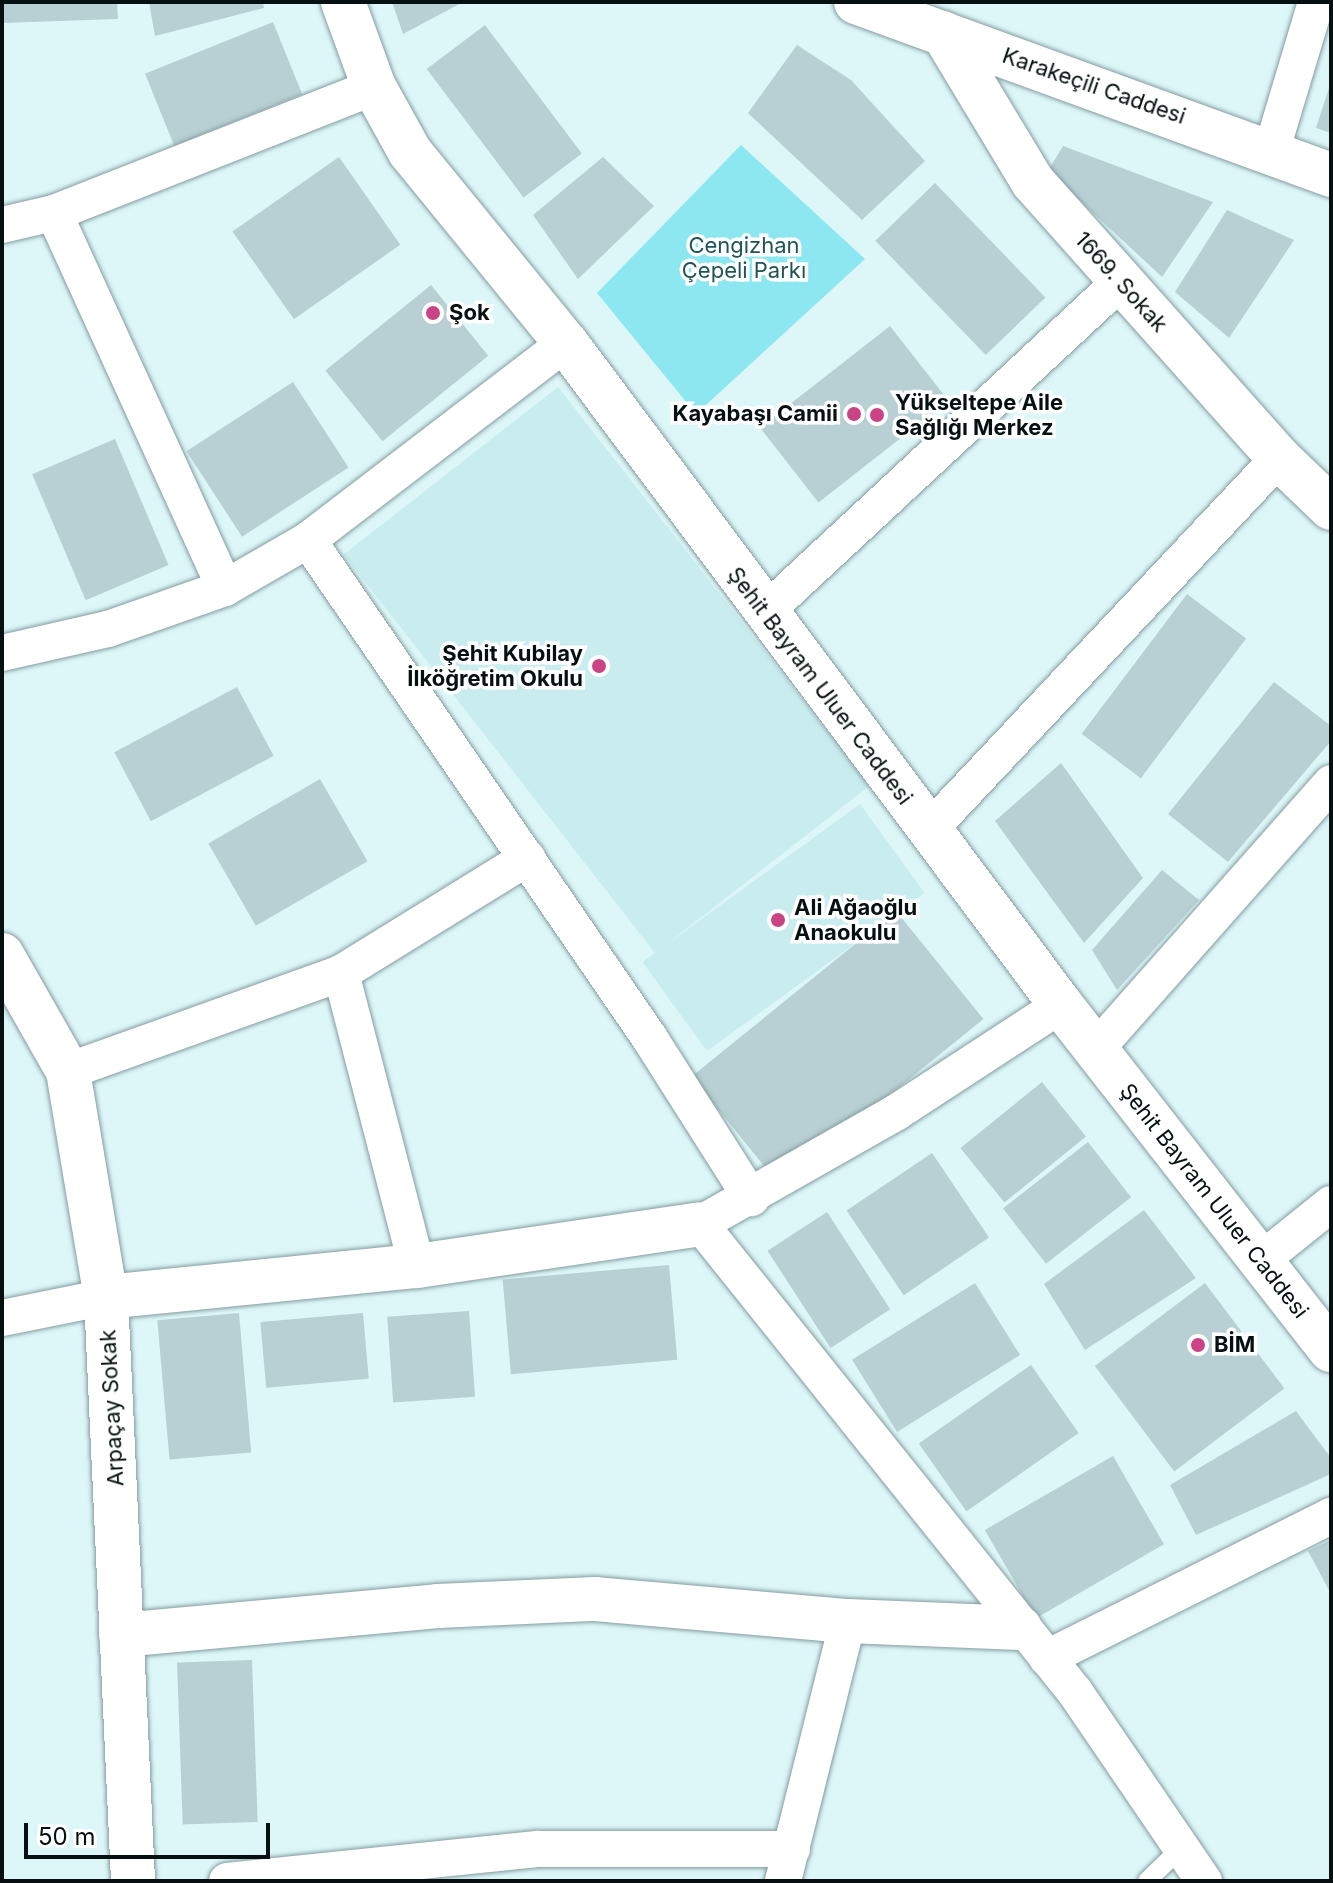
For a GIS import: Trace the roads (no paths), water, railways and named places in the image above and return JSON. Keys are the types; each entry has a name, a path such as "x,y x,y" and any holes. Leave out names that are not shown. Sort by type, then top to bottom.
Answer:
{"street":[{"name":"Şehit Bayram Uluer Caddesi","path":"343,2 374,87 410,152 566,343 1061,1005 1331,1350"},
{"name":"Karakeçili Caddesi","path":"856,2 1272,149 1331,175"},
{"path":"1272,149 1316,2"},
{"name":"1669. Sokak","path":"943,33 1033,182 1279,458 1331,508"},
{"path":"2,225 54,213 374,87"},
{"path":"54,213 225,588"},
{"path":"765,612 1120,282"},
{"path":"2,653 108,629 225,588 308,540 566,343"},
{"path":"929,830 1279,458"},
{"path":"308,540 527,858 751,1198"},
{"path":"1096,1049 1331,783"},
{"path":"68,1071 341,973 527,858"},
{"name":"Arpaçay Sokak","path":"2,955 68,1071 106,1297 133,1881"},
{"path":"341,973 417,1266"},
{"path":"2,1318 106,1297 417,1266 700,1224 751,1198 897,1112 1061,1005"},
{"path":"1260,1261 1331,1204"},
{"path":"700,1224 1034,1643 1204,1881"},
{"path":"121,1635 438,1606 595,1599 848,1621 1034,1643 1331,1516"},
{"path":"227,1881 539,1849 787,1865 848,1621"}],"lane":[{"path":"1147,1881 1181,1848"}],"place":[{"name":"Şok","path":"433,313"},
{"name":"Kayabaşı Camii","path":"854,414"},
{"name":"Yükseltepe Aile Sağlığı Merkez","path":"877,415"},
{"name":"Şehit Kubilay İlköğretim Okulu","path":"599,666"},
{"name":"Ali Ağaoğlu Anaokulu","path":"778,920"},
{"name":"BİM","path":"1198,1345"}],"park label":[{"name":"Cengizhan Çepeli Parkı","path":"744,258"}]}
